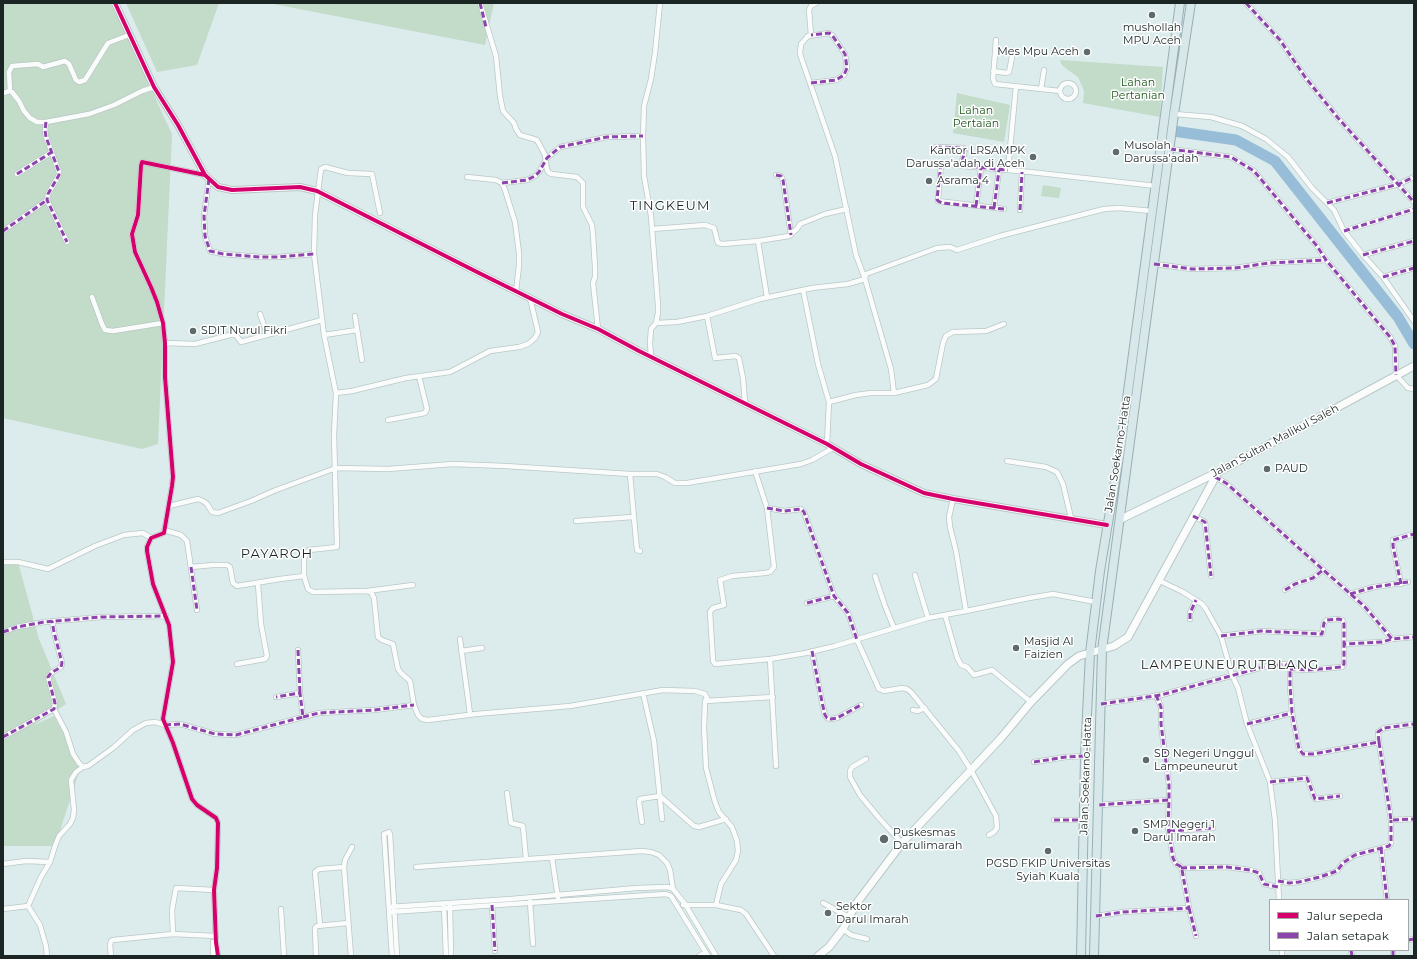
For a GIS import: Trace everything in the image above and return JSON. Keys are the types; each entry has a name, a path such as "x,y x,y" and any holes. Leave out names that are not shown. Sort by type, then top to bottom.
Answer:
{"highway":[{"name":"Jalan Soekarno-Hatta","path":"1081,956 1085,756 1090,653 1107,525 1123,429 1148,210 1156,186 1180,3"},
{"name":"Jalan Soekarno-Hatta","path":"1094,956 1102,650 1174,114 1191,3"},
{"path":"1123,429 1132,430"}],"main road":[{"name":"Jalan Sultan Malikul Saleh","path":"1120,519 1216,474 1414,366"},
{"path":"818,956 829,947 843,929 856,904 902,843 971,770 1031,702 1068,664 1079,656 1114,646 1128,637 1216,474"}],"street":[{"path":"114,3 154,87 178,125 207,177 218,187 232,190 300,187 317,191 562,314 598,329 826,444 861,464 924,493 1107,525"},
{"path":"480,3 496,56 503,111 514,122 516,129 520,134 538,140 545,155 547,170 552,174 577,177 583,183 583,207 592,226 593,235 595,267 595,277 593,283 598,329"},
{"path":"651,356 651,330 656,323 658,305 652,229 644,176 643,136 644,106 655,53 660,3"},
{"path":"811,35 809,10 810,7 816,3"},
{"path":"1246,3 1280,40 1305,76 1338,118 1414,202"},
{"path":"811,83 836,80 844,75 847,68 845,54 829,33 808,36 801,44 800,54 835,156 856,255 865,279 891,369 894,393"},
{"path":"129,35 108,43 85,80 79,82 76,80 69,64 65,61 43,66 38,64 12,66 9,72 10,91 19,101 24,111 30,118 37,122 46,122 89,114 114,105 142,91 154,87"},
{"path":"996,40 992,79 994,84 1060,91"},
{"path":"993,71 1009,72 1013,52"},
{"path":"1041,89 1044,70"},
{"path":"1008,170 1016,86"},
{"path":"3,93 10,91"},
{"path":"1174,114 1211,118 1242,126 1266,139 1288,157 1312,188 1334,210 1344,231 1363,256 1383,277 1414,321"},
{"path":"46,122 45,130 58,168 59,176 48,194 47,200 67,242"},
{"path":"468,177 496,180 502,183 527,180 539,172 552,153 560,147 607,137 643,136"},
{"path":"936,146 964,148 965,150 961,166"},
{"path":"1170,149 1231,157 1254,171 1317,246 1326,260 1390,337 1395,346 1396,375 1408,388 1414,390"},
{"path":"17,174 52,152"},
{"path":"164,533 173,477 164,377 165,343 163,324 152,287 135,252 132,234 138,215 142,162 207,177"},
{"path":"1004,209 938,201 941,164 1156,186"},
{"path":"380,213 372,174 348,173 323,168 320,171 315,215 314,254 324,335 336,393 334,435 338,547 309,550 304,558 304,576 308,589 313,592 367,591 413,586"},
{"path":"976,206 981,168"},
{"path":"994,208 998,170"},
{"path":"1020,210 1022,172"},
{"path":"776,175 781,176 783,180 791,235"},
{"path":"207,177 204,216 205,236 210,251 223,254 278,257 314,254"},
{"path":"1328,203 1399,184 1414,177"},
{"path":"502,183 515,222 519,259 516,291"},
{"path":"3,231 47,200"},
{"path":"865,279 866,274 937,248 950,248 957,250 1000,236 1104,209 1119,208 1148,210"},
{"path":"652,229 704,225 714,228 718,243 758,241 791,235 800,224 825,214 847,209"},
{"path":"1344,231 1414,210"},
{"path":"758,241 766,297"},
{"path":"1363,256 1414,241"},
{"path":"1154,264 1192,269 1235,268 1270,263 1326,260"},
{"path":"1383,277 1414,268"},
{"path":"656,323 677,322 707,316 766,297 826,286 841,285 865,279"},
{"path":"802,290 818,364 829,402 826,444"},
{"path":"92,297 105,330 113,331 163,324"},
{"path":"336,393 419,376 450,372 490,351 519,347 528,344 536,338 538,332 530,298"},
{"path":"260,314 266,334"},
{"path":"355,316 362,360"},
{"path":"707,316 715,358 736,356 739,358 743,378 745,403"},
{"path":"165,343 195,344 230,335 236,335 241,342 322,320"},
{"path":"829,402 856,395 871,393 894,393 928,385 936,379 942,343 946,336 953,332 986,331 1004,324"},
{"path":"324,335 357,330"},
{"path":"388,420 425,413 427,409 419,376"},
{"path":"169,506 198,499 207,504 212,512 218,513 251,502 276,490 336,468 382,469 461,464 630,474 657,474 674,483 687,483 801,464 812,460 833,448"},
{"path":"1007,462 1046,466 1058,472 1064,484 1071,518"},
{"path":"755,471 766,508 773,569 770,572 732,576 719,581 724,605 713,608 710,612 714,663 722,664 812,651 857,640 928,618 1053,594 1096,602"},
{"path":"630,474 636,540 638,550 640,552"},
{"path":"1216,474 1365,607 1392,639"},
{"path":"953,499 949,517 950,527 956,551 966,611"},
{"path":"766,508 784,511 801,509 804,512 834,596 848,613 857,640 879,689 884,691 898,688 907,689 925,708 959,751 996,816 997,828 989,835"},
{"path":"576,520 634,516"},
{"path":"1193,516 1205,522 1210,576"},
{"path":"197,610 187,541 181,535 164,530 164,533 151,538 147,547 147,557 153,584 169,625 173,662 162,717 192,799 197,805 216,818 218,823 217,868 214,890 216,944 216,942 218,956"},
{"path":"3,562 18,562 48,569 95,546 124,535 143,533 151,538"},
{"path":"1401,584 1393,540 1414,534"},
{"path":"191,567 227,565 230,567 234,585 237,586 304,576"},
{"path":"1285,590 1295,584 1313,578 1323,570"},
{"path":"915,575 928,618"},
{"path":"875,576 894,628"},
{"path":"1158,580 1183,592 1206,608 1221,636 1232,675 1238,688 1247,724 1270,782 1275,820 1279,899"},
{"path":"1350,594 1374,587 1408,582"},
{"path":"237,664 265,659 267,656 261,624 258,584"},
{"path":"367,591 371,592 374,598 378,637 393,644 398,669 410,681 414,705 418,715 422,719 428,720 470,714 570,706 663,690 705,694 708,698 705,701 704,728 706,768 715,802 719,812 732,827 737,841 738,851 736,860 721,884 716,905"},
{"path":"807,603 834,596"},
{"path":"1190,619 1190,613 1196,600"},
{"path":"945,615 957,657 962,665 967,667 974,675 992,670 1031,702"},
{"path":"3,632 37,623 52,621 101,617 166,616"},
{"path":"1221,636 1262,631 1322,634 1324,623 1327,620 1342,620 1344,624 1344,664 1342,667 1308,670 1290,669"},
{"path":"52,621 62,663 59,669 51,673 48,677 55,703 54,709 66,732 74,754 83,767"},
{"path":"1344,644 1382,642 1392,639 1414,637"},
{"path":"460,639 470,714"},
{"path":"461,650 482,648"},
{"path":"298,650 300,693 303,717"},
{"path":"812,651 822,702 827,718 837,718 861,705"},
{"path":"770,658 776,766"},
{"path":"1101,704 1156,695 1263,667 1285,664 1290,669 1292,713 1299,749 1303,754 1313,754 1379,742"},
{"path":"276,697 300,693"},
{"path":"643,693 654,741 662,819"},
{"path":"1156,695 1161,708 1161,724 1169,785 1169,831 1175,862 1181,868 1196,936"},
{"path":"705,701 773,697"},
{"path":"28,906 41,877 50,862 59,836 70,824 73,818 74,810 71,780 76,772 83,767 88,766 113,748 133,730 146,723 155,722 165,725 180,724 215,734 236,735 320,713 374,710 414,705"},
{"path":"914,710 918,711 925,708"},
{"path":"3,737 54,709"},
{"path":"1247,724 1292,713"},
{"path":"1278,881 1289,883 1320,878 1337,871 1349,858 1355,855 1389,846 1391,843 1391,820 1378,732 1384,728 1414,724"},
{"path":"1034,762 1066,757 1085,756"},
{"path":"866,759 852,767 850,777 860,795 902,843"},
{"path":"1270,782 1306,778 1309,780 1315,799 1340,796"},
{"path":"507,793 511,823 523,826 526,859"},
{"path":"642,822 639,802 640,799 660,796 694,826 699,827 726,819"},
{"path":"1098,805 1169,800"},
{"path":"1054,820 1084,820"},
{"path":"1391,820 1414,820"},
{"path":"1169,831 1213,828"},
{"path":"392,956 392,909 389,832 384,834 392,909 397,956"},
{"path":"351,956 344,867 345,860 352,847"},
{"path":"1381,848 1387,899"},
{"path":"416,867 628,852 651,852 659,855 667,863 670,870 673,889 685,904 716,956"},
{"path":"552,858 558,898"},
{"path":"3,864 26,861 50,862"},
{"path":"320,925 315,872 319,869 344,867"},
{"path":"1181,868 1227,867 1250,870 1258,873 1264,884 1278,887"},
{"path":"447,905 492,905 530,902 637,888 668,887 673,889"},
{"path":"173,934 172,910 176,888 214,890"},
{"path":"392,909 558,898 666,894 671,896 678,906 707,954 699,956"},
{"path":"530,902 533,944"},
{"path":"823,903 849,917"},
{"path":"678,906 685,904 716,905 741,910 746,914 774,956"},
{"path":"446,956 447,905"},
{"path":"447,905 451,956"},
{"path":"492,905 495,951"},
{"path":"3,908 28,906"},
{"path":"28,906 40,925 47,956"},
{"path":"1096,916 1123,912 1189,908"},
{"path":"281,909 284,956"},
{"path":"316,956 315,928 320,925 348,922"},
{"path":"843,929 851,935 867,939"},
{"path":"111,956 110,945 111,941 113,940 173,934 216,936"},
{"path":"213,956 213,942 216,944"}],"green space":[{"path":"3,3 111,3 172,134 158,444 142,449 3,418"},
{"path":"126,3 219,3 197,65 157,72"},
{"path":"268,3 494,3 485,45"},
{"name":"Lahan Pertanian","path":"1060,60 1163,67 1160,117 1083,103 1084,91 1078,77 1061,64"},
{"name":"Lahan Pertaian","path":"957,93 1010,105 1004,142 953,133"},
{"path":"1043,185 1061,188 1059,198 1041,196"},
{"path":"3,561 18,562 39,639 66,704 32,726 54,716 81,766 55,846 3,846"}],"waterway":[{"path":"1173,131 1236,140 1275,161 1398,317 1414,344"}],"marked path":[{"path":"480,3 486,27"},
{"path":"1246,3 1280,40 1305,77 1338,118 1414,202"},
{"path":"811,35 829,33 832,35 845,54 847,68 844,75 836,80 811,83"},
{"path":"46,122 46,137 59,172 59,175 48,194 47,200 67,242"},
{"path":"502,183 527,180 535,176 547,158 560,147 607,137 643,136"},
{"path":"936,147 964,148 965,150 961,166"},
{"path":"1170,149 1231,157 1254,171 1317,246 1326,260 1390,337 1395,346 1396,375"},
{"path":"17,174 52,152"},
{"path":"1004,209 942,203 937,199 941,164 1008,170"},
{"path":"976,206 981,168"},
{"path":"994,208 999,170"},
{"path":"1020,210 1022,172"},
{"path":"776,175 781,176 783,180 791,235"},
{"path":"1327,203 1399,184 1414,177"},
{"path":"209,179 204,216 205,236 210,251 223,254 260,257 314,254"},
{"path":"3,231 47,200"},
{"path":"1344,231 1414,209"},
{"path":"1363,255 1414,241"},
{"path":"1154,264 1192,269 1235,268 1269,263 1326,260"},
{"path":"1383,277 1414,268"},
{"path":"1215,477 1226,483 1365,607 1392,639 1414,637"},
{"path":"767,508 784,511 801,509 804,512 834,596 848,613 857,640"},
{"path":"1193,516 1205,522 1211,576"},
{"path":"1401,584 1393,540 1414,534"},
{"path":"191,567 197,610"},
{"path":"1285,590 1295,584 1313,578 1323,570"},
{"path":"1350,594 1374,587 1408,582"},
{"path":"807,603 834,596"},
{"path":"1190,619 1190,613 1196,600"},
{"path":"3,632 17,627 44,622 101,617 166,616"},
{"path":"1221,636 1261,631 1322,634 1324,623 1327,620 1339,619 1342,620 1344,624 1344,644"},
{"path":"3,737 54,709 55,703 48,677 51,673 61,667 62,663 52,621"},
{"path":"1290,669 1308,670 1342,667 1344,664 1344,644 1382,642 1392,639"},
{"path":"298,650 300,693"},
{"path":"812,651 822,702 827,718 837,718 861,705"},
{"path":"1101,704 1161,695 1263,667 1285,664 1290,669 1292,713 1299,749 1303,754 1313,754 1379,742 1378,732 1384,728 1414,724"},
{"path":"165,725 180,724 215,734 236,735 303,717 300,693 276,697"},
{"path":"1156,695 1161,707 1161,724 1169,785 1169,800"},
{"path":"303,717 319,713 374,710 414,705"},
{"path":"1247,724 1292,713"},
{"path":"1379,742 1391,820 1414,819"},
{"path":"1034,762 1066,757 1085,756"},
{"path":"1270,782 1307,778 1315,799 1340,796"},
{"path":"1096,916 1123,912 1189,908 1182,870 1173,858 1168,827 1169,800 1098,805"},
{"path":"1054,820 1084,820"},
{"path":"1278,881 1289,883 1320,877 1337,871 1343,863 1355,855 1389,846 1391,843 1391,820"},
{"path":"1169,831 1213,828"},
{"path":"1381,848 1387,899"},
{"path":"1181,868 1227,867 1250,870 1259,873 1264,884 1278,887"},
{"path":"492,905 495,951"},
{"path":"1189,908 1196,936"},
{"path":"1409,940 1414,939"},
{"path":"1351,951 1352,956"},
{"path":"1393,951 1393,956"}],"cycle path":[{"path":"115,3 154,87 178,125 205,175 218,187 232,190 300,187 317,191 562,314 598,329 639,351 827,444 861,464 924,493 1107,525"},
{"path":"205,175 142,162 138,215 132,234 135,252 157,302 163,323 165,343 165,377 173,477 164,533 151,538 147,547 153,584 169,625 173,662 163,719 173,743 192,799 197,805 216,818 218,823 217,868 214,890 216,943 218,956"}],"place":[{"name":"mushollah MPU Aceh","path":"1152,15"},
{"name":"Mes Mpu Aceh","path":"1087,52"},
{"name":"Musolah Darussa'adah","path":"1116,152"},
{"name":"Kantor LRSAMPK Darussa'adah di Aceh","path":"1033,157"},
{"name":"Asrama 4","path":"929,181"},
{"name":"SDIT Nurul Fikri","path":"193,331"},
{"name":"PAUD","path":"1267,469"},
{"name":"Masjid Al Faizien","path":"1016,648"},
{"name":"SD Negeri Unggul Lampeuneurut","path":"1146,760"},
{"name":"SMP Negeri 1 Darul Imarah","path":"1135,831"},
{"name":"Puskesmas Darulimarah","path":"884,839"},
{"name":"PGSD FKIP Universitas Syiah Kuala","path":"1048,851"},
{"name":"Sektor Darul Imarah","path":"828,913"}],"district":[{"name":"TINGKEUM","path":"670,206"},
{"name":"PAYAROH","path":"277,554"},
{"name":"LAMPEUNEURUTBLANG","path":"1230,665"}]}
